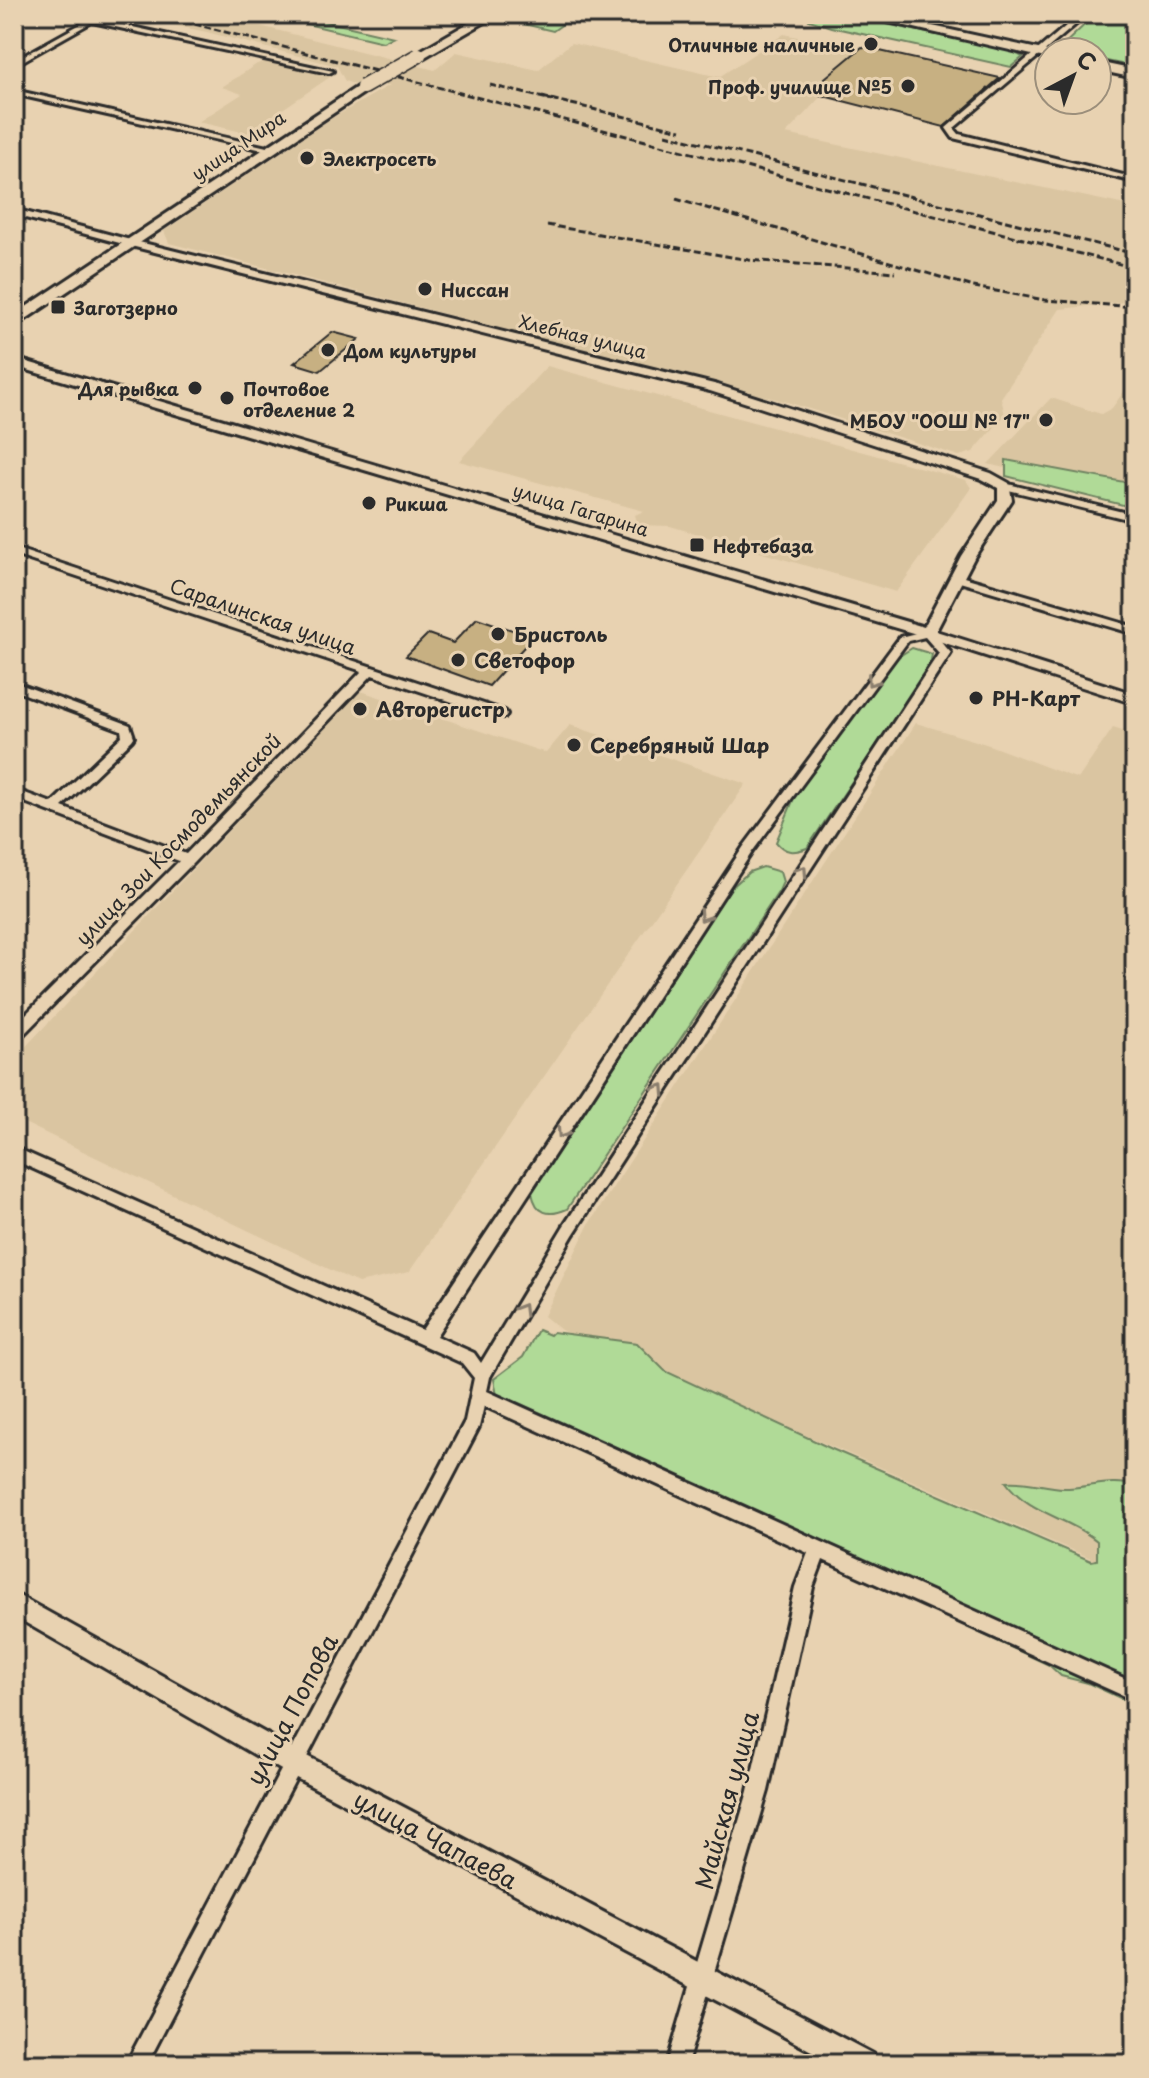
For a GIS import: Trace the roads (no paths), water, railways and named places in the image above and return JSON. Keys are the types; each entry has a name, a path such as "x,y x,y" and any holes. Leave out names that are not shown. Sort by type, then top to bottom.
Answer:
{"main road":[{"name":"улица Мира","path":"14,322 363,87 493,14"},
{"path":"860,14 1033,52"},
{"path":"1113,69 1135,74"}],"street":[{"path":"63,14 89,22 154,31 329,71"},
{"path":"1062,36 1084,14"},
{"path":"14,64 89,22"},
{"path":"1033,63 950,128 956,136 1135,180"},
{"path":"14,92 267,149"},
{"name":"Хлебная улица","path":"14,212 714,388 945,460 1004,486 1135,518"},
{"name":"улица Гагарина","path":"14,362 928,633 1135,699"},
{"path":"426,1338 748,849 904,639 928,633 957,578 1005,500 1004,486"},
{"name":"Саралинская улица","path":"14,551 501,714"},
{"path":"957,578 1135,631"},
{"path":"14,1153 468,1358 482,1376 579,1215 939,664 945,653 928,633"},
{"name":"улица Зои Космодемьянской","path":"14,1035 369,671"},
{"path":"14,686 126,728 128,737 54,808"},
{"path":"14,793 188,860"},
{"name":"улица Попова","path":"136,2064 473,1422 482,1376"},
{"path":"480,1396 1135,1692"},
{"name":"Майская улица","path":"677,2064 758,1791 804,1587 819,1548"},
{"name":"улица Чапаева","path":"14,1604 292,1762 863,2064"}],"railway":[{"path":"156,14 1135,268"},
{"path":"490,85 552,100"},
{"path":"542,97 681,130"},
{"path":"666,134 1135,254"},
{"path":"676,199 974,287 1045,300 1135,307"},
{"path":"547,225 749,260 895,272"}],"place":[{"name":"Отличные наличные","path":"871,44"},
{"name":"Проф. училище №5","path":"908,86"},
{"name":"Электросеть","path":"307,158"},
{"name":"Ниссан","path":"425,289"},
{"name":"Заготзерно","path":"58,307"},
{"name":"Дом культуры","path":"328,350"},
{"name":"Для рывка","path":"195,388"},
{"name":"Почтовое отделение 2","path":"227,398"},
{"name":"МБОУ \"ООШ № 17\"","path":"1046,420"},
{"name":"Рикша","path":"369,503"},
{"name":"Нефтебаза","path":"697,545"},
{"name":"Бристоль","path":"498,634"},
{"name":"Светофор","path":"458,660"},
{"name":"РН-Карт","path":"976,698"},
{"name":"Авторегистр","path":"360,709"},
{"name":"Серебряный Шар","path":"574,745"}]}
